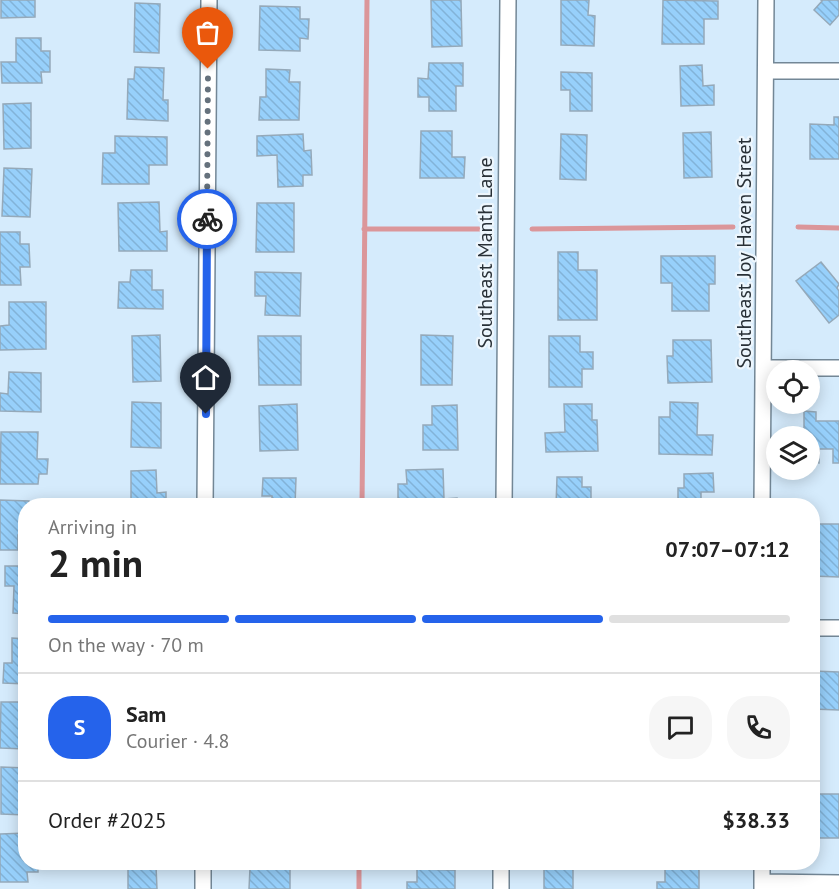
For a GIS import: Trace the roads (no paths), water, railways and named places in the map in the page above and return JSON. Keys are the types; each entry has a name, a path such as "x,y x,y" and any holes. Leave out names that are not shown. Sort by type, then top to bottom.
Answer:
{"street":[{"path":"205,498 208,0"},
{"name":"Southeast Manth Lane","path":"504,498 508,0"},
{"name":"Southeast Joy Haven Street","path":"762,498 766,0"},
{"path":"766,71 839,71"},
{"path":"764,368 839,368"},
{"path":"820,628 839,628"},
{"path":"203,870 203,889"},
{"path":"501,870 501,889"},
{"path":"762,870 762,886 839,883"}],"waterway":[{"path":"362,498 367,0"},
{"path":"532,229 733,227"},
{"path":"798,227 839,228"},
{"path":"364,229 486,229"},
{"path":"359,870 359,889"}]}
